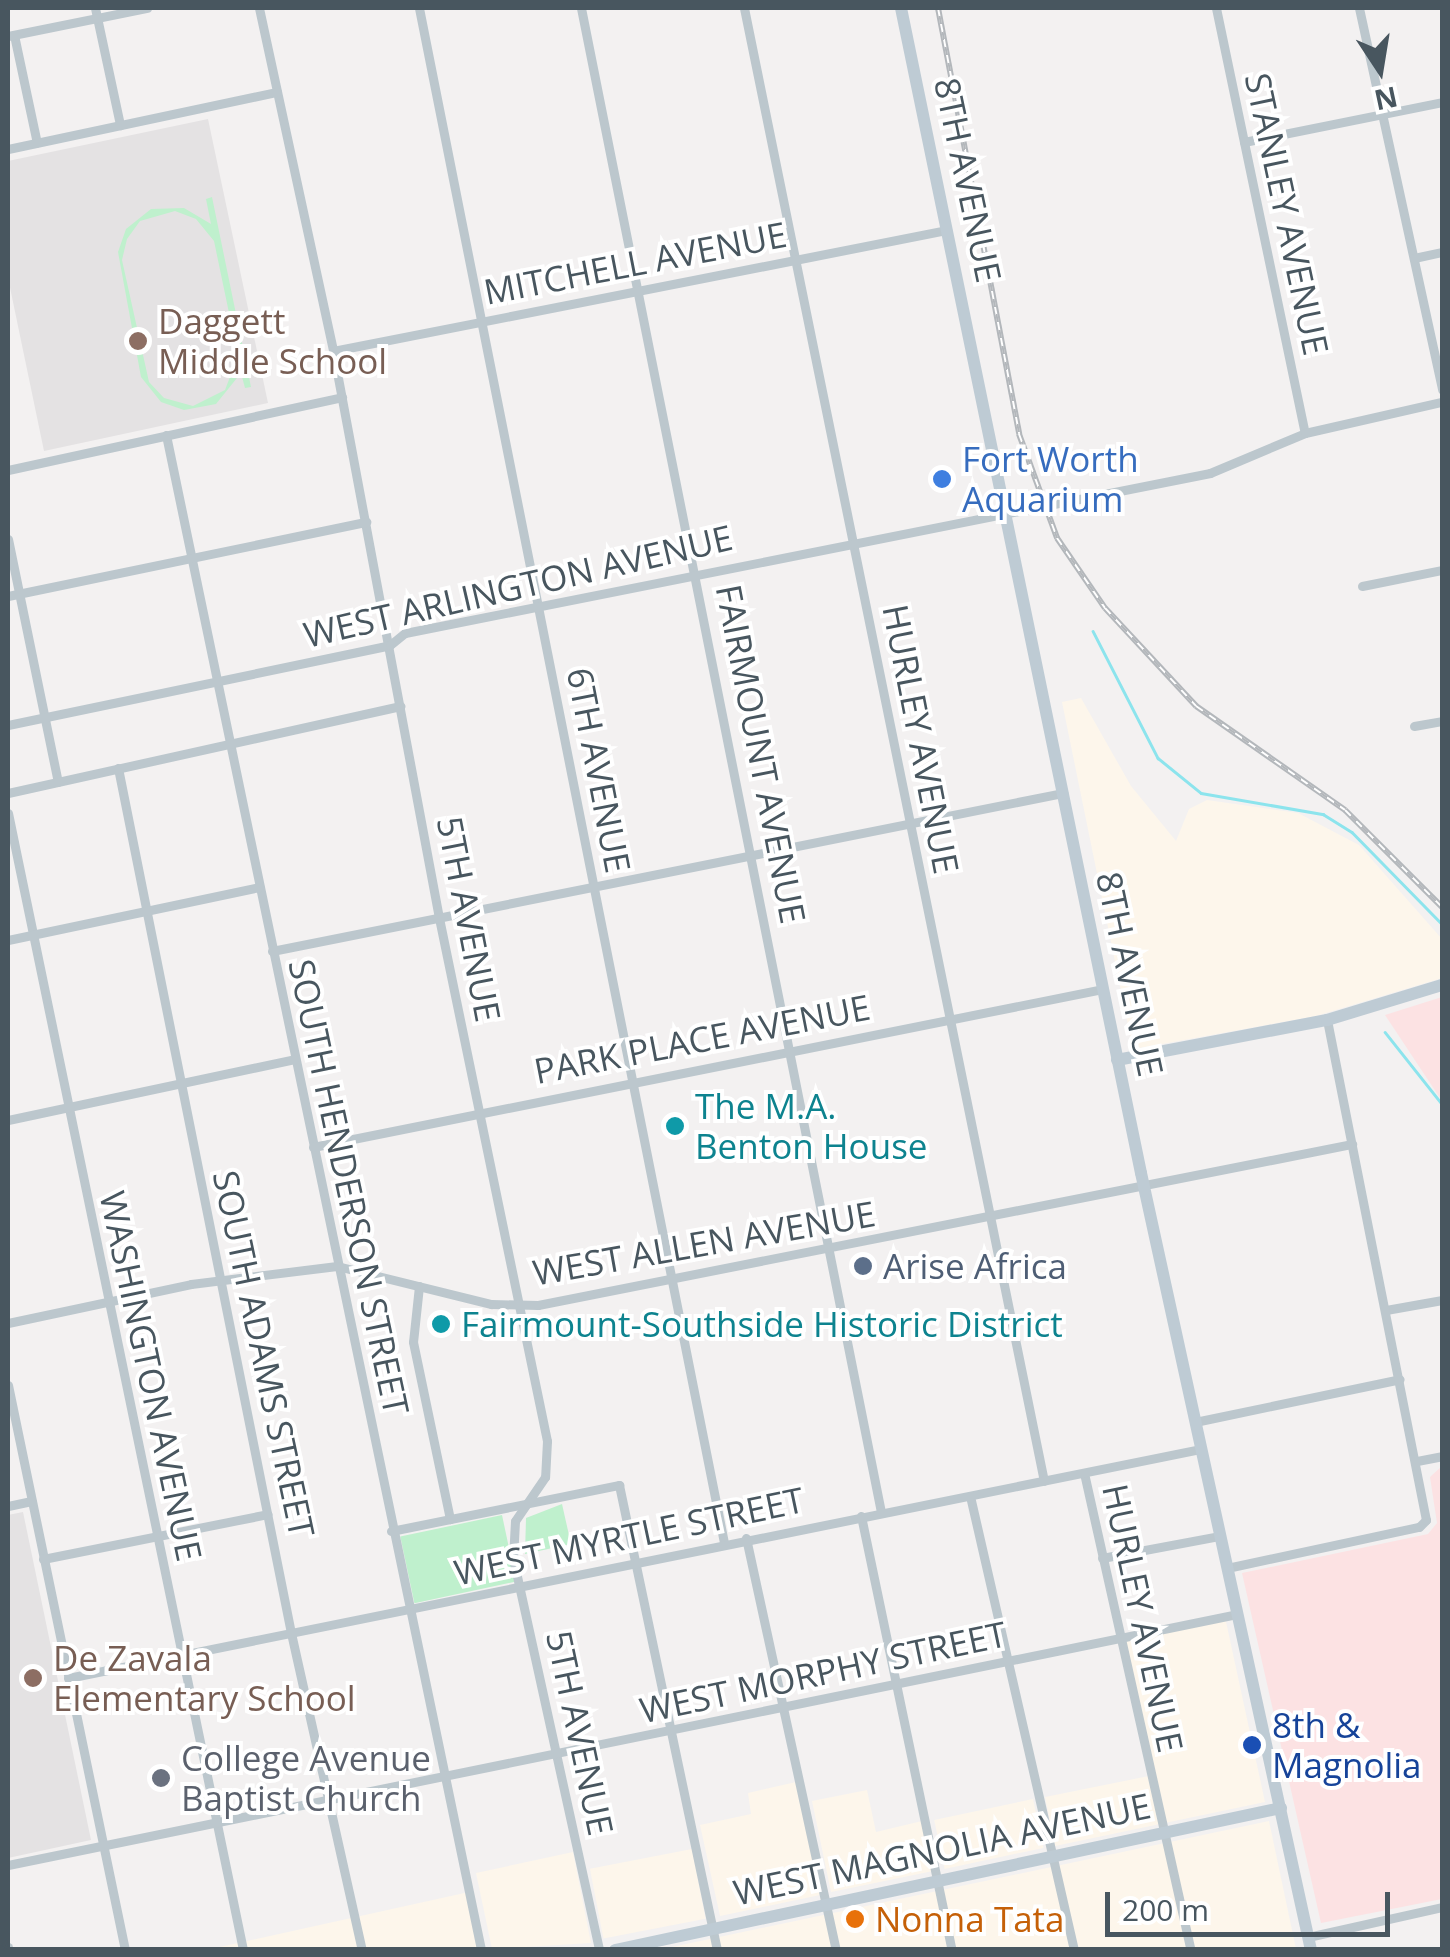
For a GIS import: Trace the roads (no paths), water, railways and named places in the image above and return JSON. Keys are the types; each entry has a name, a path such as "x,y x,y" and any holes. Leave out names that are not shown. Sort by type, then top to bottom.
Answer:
{"main road":[{"name":"8TH AVENUE","path":"901,8 1117,1060 1309,1943"},
{"path":"1117,1060 1327,1020 1442,985"},
{"name":"WEST MAGNOLIA AVENUE","path":"616,1950 1280,1808"}],"street":[{"path":"37,143 11,36 96,13 147,8"},
{"name":"5TH AVENUE","path":"259,8 334,351 440,918 548,1462 538,1491 521,1505 512,1538 599,1950"},
{"name":"6TH AVENUE","path":"419,8 724,1542"},
{"name":"FAIRMOUNT AVENUE","path":"580,8 697,573 881,1512"},
{"name":"HURLEY AVENUE","path":"744,8 1044,1481"},
{"name":"STANLEY AVENUE","path":"1216,8 1305,433"},
{"path":"1359,8 1442,390"},
{"path":"96,13 120,125"},
{"path":"8,149 277,92"},
{"path":"1244,142 1442,102"},
{"name":"MITCHELL AVENUE","path":"334,351 947,230"},
{"path":"1414,258 1442,252"},
{"path":"8,470 342,397"},
{"name":"WEST ARLINGTON AVENUE","path":"8,724 390,644 405,632 1210,472 1305,433 1442,402"},
{"name":"SOUTH HENDERSON STREET","path":"166,435 406,1610 481,1950"},
{"path":"8,596 366,522"},
{"path":"8,539 58,782"},
{"path":"1362,586 1442,570"},
{"path":"8,793 400,706"},
{"path":"1414,726 1442,721"},
{"name":"SOUTH ADAMS STREET","path":"118,768 292,1633 362,1950"},
{"path":"272,951 1063,792"},
{"name":"WASHINGTON AVENUE","path":"8,813 106,1302 243,1950"},
{"path":"8,940 259,886"},
{"name":"PARK PLACE AVENUE","path":"313,1147 1103,990"},
{"path":"1227,1568 1424,1524 1417,1460 1327,1020"},
{"path":"8,1120 295,1059"},
{"name":"WEST ALLEN AVENUE","path":"8,1323 221,1280 337,1266 518,1305 672,1280 1352,1144"},
{"path":"419,1286 415,1359 450,1519"},
{"path":"1386,1310 1442,1300"},
{"path":"1195,1422 1400,1379"},
{"path":"8,1385 125,1950"},
{"name":"WEST MYRTLE STREET","path":"68,1678 724,1542 1201,1449"},
{"path":"1417,1460 1442,1456"},
{"name":"HURLEY AVENUE","path":"1084,1473 1191,1950"},
{"path":"390,1531 619,1485 716,1950"},
{"path":"970,1496 1074,1950"},
{"path":"8,1506 31,1501"},
{"path":"43,1559 268,1514"},
{"path":"861,1516 952,1950"},
{"path":"1102,1558 1220,1536"},
{"path":"746,1538 836,1950"},
{"name":"WEST MORPHY STREET","path":"8,1865 330,1804 1237,1614"},
{"path":"1309,1943 1442,1908"}],"waterway":[{"path":"1093,631 1158,758 1201,793 1323,814 1352,832 1442,924"},
{"path":"1385,1032 1442,1104"}],"railway":[{"path":"938,8 1019,434 1057,538 1105,608 1196,706 1345,810 1442,907"}],"place":[{"name":"Daggett Middle School","path":"138,341"},
{"name":"Fort Worth Aquarium","path":"942,479"},
{"name":"The M.A. Benton House","path":"675,1126"},
{"name":"Arise Africa","path":"863,1266"},
{"name":"Fairmount-Southside Historic District","path":"441,1324"},
{"name":"De Zavala Elementary School","path":"33,1678"},
{"name":"8th & Magnolia","path":"1252,1745"},
{"name":"College Avenue Baptist Church","path":"161,1778"},
{"name":"Nonna Tata","path":"855,1919"}]}
